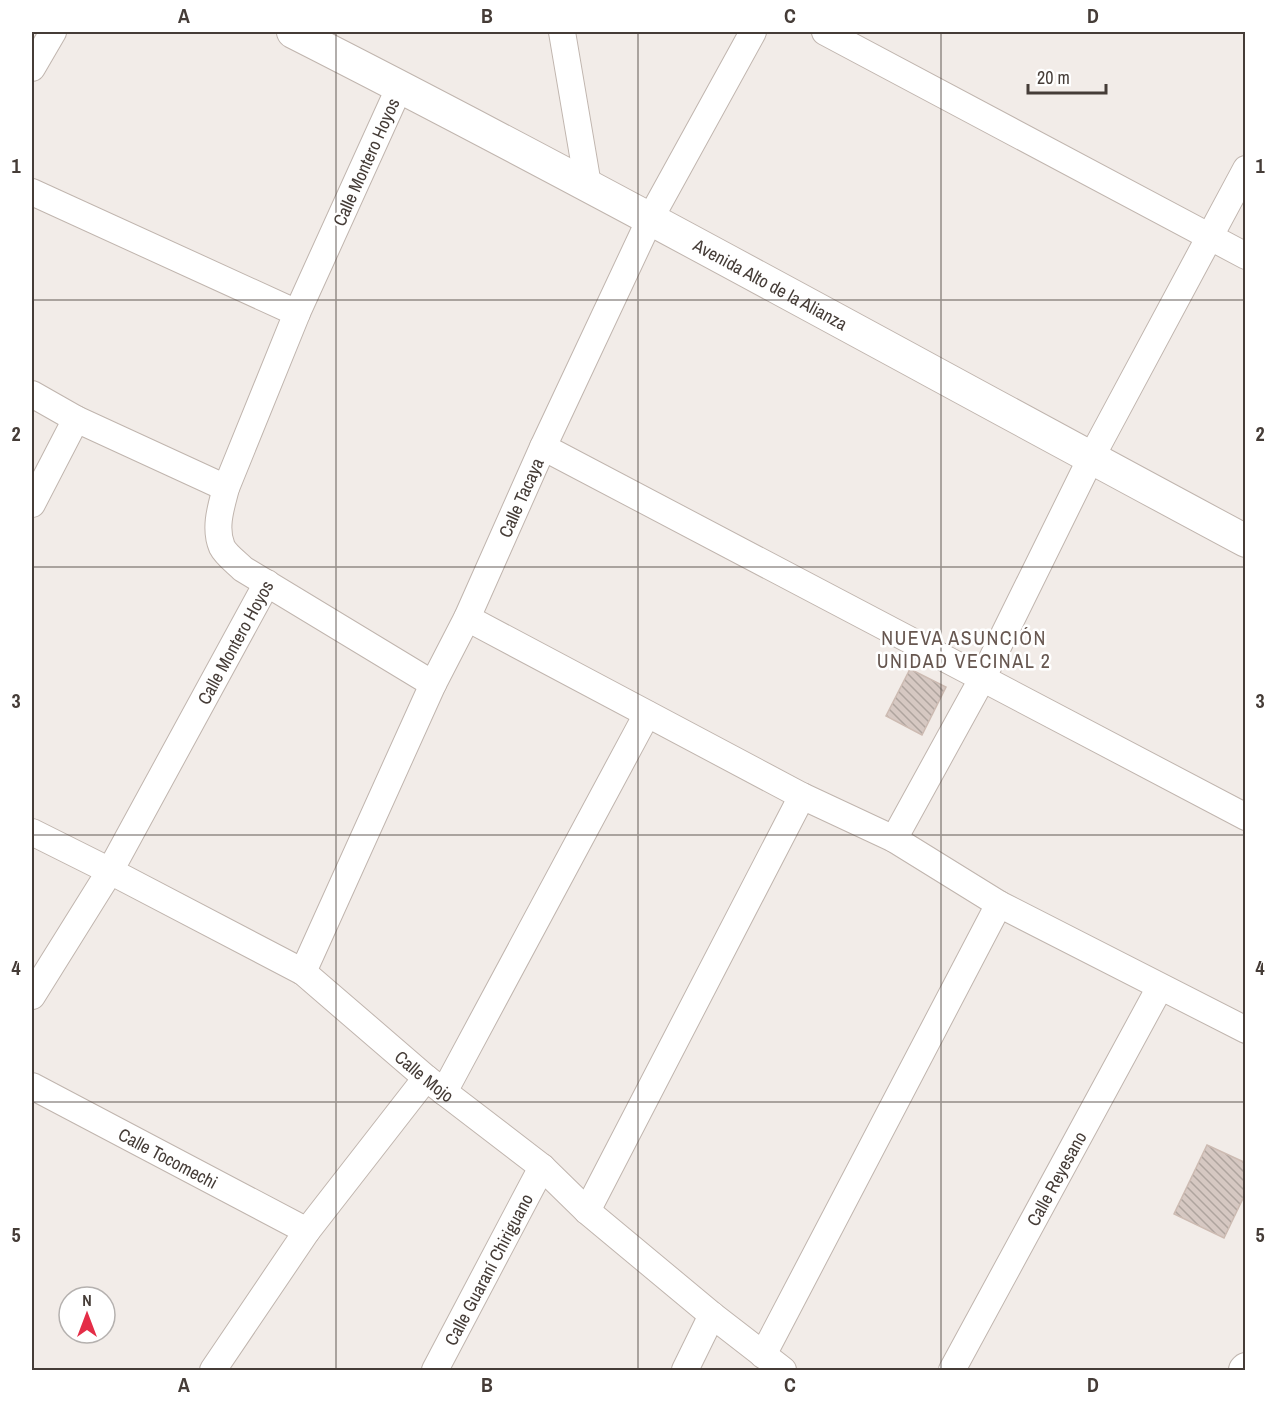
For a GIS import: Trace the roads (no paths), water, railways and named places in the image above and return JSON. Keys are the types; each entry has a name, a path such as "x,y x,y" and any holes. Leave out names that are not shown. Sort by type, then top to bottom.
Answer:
{"street":[{"path":"32,68 53,32"},
{"name":"Avenida Alto de la Alianza","path":"293,32 588,185 1245,541"},
{"path":"562,32 588,185"},
{"name":"Calle Tacaya","path":"303,972 650,219 753,32"},
{"path":"825,32 1245,256"},
{"name":"Calle Montero Hoyos","path":"32,996 110,871 267,583 243,569 223,548 219,531 219,514 226,488 297,313 400,86"},
{"path":"894,839 982,679 1090,458 1245,169"},
{"path":"32,192 297,313"},
{"path":"32,394 76,419 226,488"},
{"path":"32,504 76,419"},
{"path":"543,447 1245,818"},
{"path":"267,583 434,684"},
{"path":"467,618 802,796 894,839 999,904 1245,1030"},
{"path":"213,1371 307,1231 435,1085 647,714"},
{"path":"587,1211 802,796"},
{"name":"Calle Mojo","path":"32,832 303,972 435,1085 542,1167 587,1211 773,1363"},
{"path":"773,1363 999,904"},
{"name":"Calle Reyesano","path":"952,1371 1160,987"},
{"name":"Calle Tocomechi","path":"32,1086 307,1231"},
{"name":"Calle Guaraní Chiriguano","path":"435,1371 542,1167"},
{"path":"685,1371 712,1315"}],"district":[{"name":"NUEVA ASUNCIÓN UNIDAD VECINAL 2","path":"964,648"}]}
